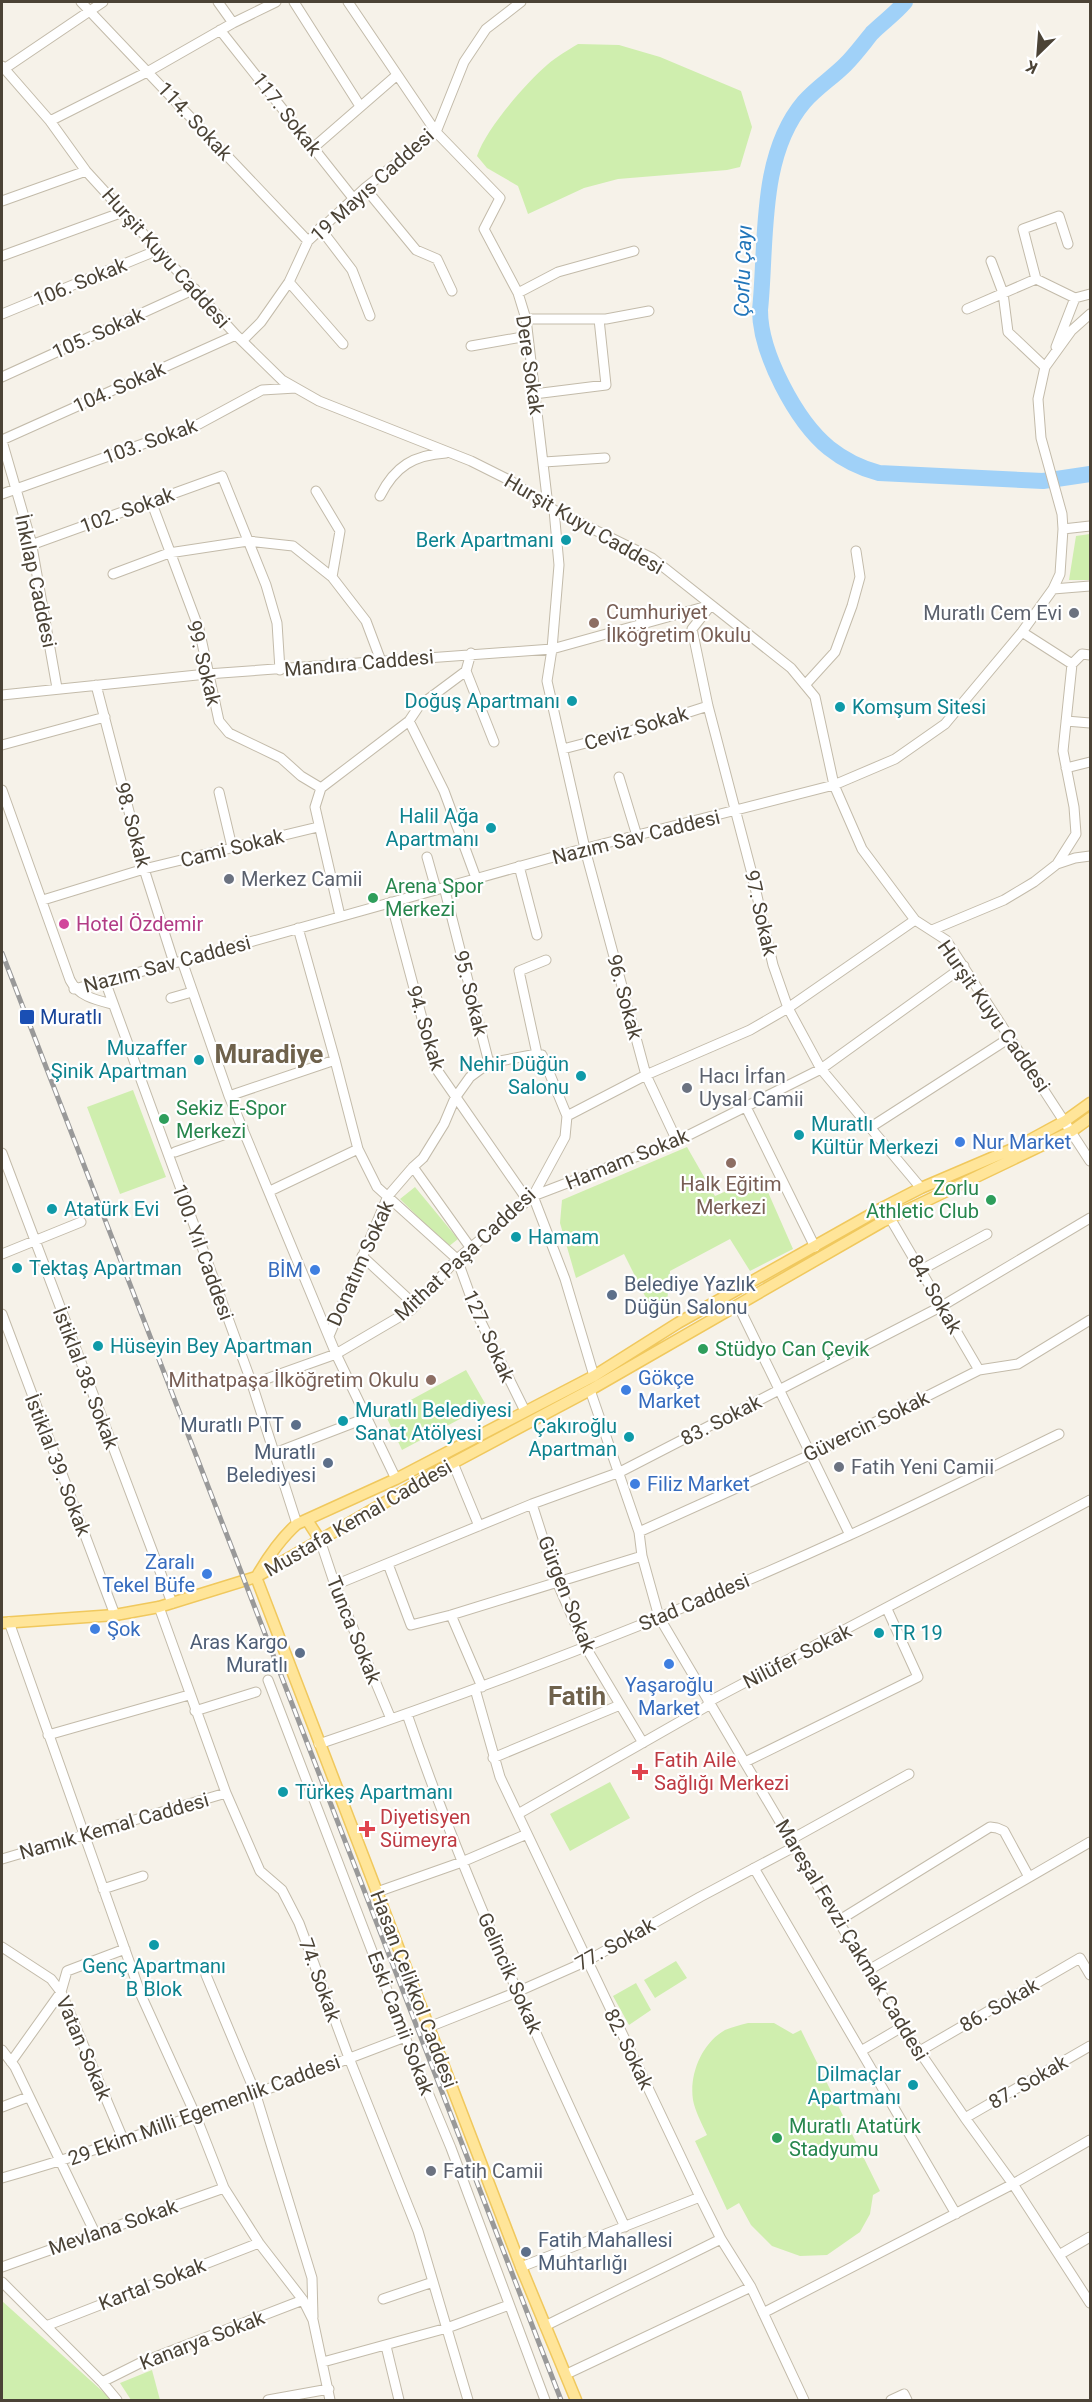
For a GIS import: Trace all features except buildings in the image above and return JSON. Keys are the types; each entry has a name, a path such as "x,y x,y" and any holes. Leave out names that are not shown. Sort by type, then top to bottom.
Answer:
{"main road":[{"name":"Mustafa Kemal Caddesi","path":"256,1577 286,1534 302,1522 396,1479 594,1376 678,1323 814,1246 921,1188 1017,1147 1065,1121 1090,1103"},
{"name":"Mustafa Kemal Caddesi","path":"256,1577 453,1463 590,1390 890,1218 1072,1131 1090,1118"},
{"path":"750,1283 756,1294"},
{"path":"678,1323 684,1336"},
{"path":"590,1390 594,1376"},
{"path":"302,1522 315,1530 320,1540"},
{"path":"286,1534 290,1545 297,1553"},
{"path":"5,1622 115,1615 159,1607 256,1577"},
{"name":"Hasan Çelikkol Caddesi","path":"256,1577 521,2267 576,2400"}],"street":[{"name":"114. Sokak","path":"81,2 308,241"},
{"path":"3,67 103,2"},
{"path":"218,2 233,23"},
{"path":"50,121 149,71 220,30 276,2"},
{"path":"294,2 360,106"},
{"name":"Dere Sokak","path":"348,2 436,132 500,198 484,229 518,293 526,319 534,394 559,565 547,681 585,849"},
{"name":"19 Mayıs Caddesi","path":"239,338 261,322 289,282 308,241 320,228 365,188 436,132 464,62 486,29 521,2"},
{"name":"117. Sokak","path":"220,30 353,198"},
{"name":"Hurşit Kuyu Caddesi","path":"3,67 50,121 86,171 239,338 282,380 319,401 449,453 511,481 551,508 652,558 791,668 815,697 834,785 862,849 915,920 946,940 1090,1161"},
{"path":"314,148 397,75"},
{"path":"2,201 86,171"},
{"path":"365,188 416,250 437,259 452,291"},
{"path":"2,256 123,212"},
{"path":"1036,279 1023,229 1059,216 1068,244"},
{"path":"320,228 352,270 370,316"},
{"name":"106. Sokak","path":"2,314 158,250"},
{"path":"518,293 558,272 634,251"},
{"path":"991,261 1003,293 1008,332 1048,364"},
{"path":"967,309 1036,279 1075,298 1090,294"},
{"path":"289,282 343,344"},
{"name":"105. Sokak","path":"2,377 195,289"},
{"path":"1048,364 1075,298"},
{"path":"526,319 599,319 649,310"},
{"path":"1048,364 1071,331 1090,314"},
{"path":"534,394 606,385 599,319"},
{"path":"471,346 528,336"},
{"name":"104. Sokak","path":"2,440 239,338"},
{"name":"Nazım Sav Caddesi","path":"72,985 105,981 178,962 519,866 834,785 895,759 945,724 1022,632 1053,589 1060,574 1062,514 1041,438 1038,399 1048,364"},
{"name":"103. Sokak","path":"2,494 199,424 262,390 296,388"},
{"name":"İnkılap Caddesi","path":"2,440 31,545 57,687"},
{"path":"380,496 395,472 410,462 427,454 449,453"},
{"path":"544,462 605,458"},
{"name":"102. Sokak","path":"31,545 222,476 248,541"},
{"path":"316,491 340,531 332,577"},
{"name":"99. Sokak","path":"151,501 199,629 219,721 229,733 281,758 321,788"},
{"path":"1063,529 1090,526"},
{"path":"248,541 266,585 277,622 280,670"},
{"path":"113,574 169,552 248,541 293,546 332,577 366,621 381,661"},
{"path":"805,685 835,652 860,576 856,551"},
{"path":"1053,589 1090,586"},
{"name":"Mandıra Caddesi","path":"2,695 57,687 207,674 280,670 471,653 552,649 711,605"},
{"name":"97. Sokak","path":"711,605 692,629 708,706 773,964 788,1008 821,1069 921,1188"},
{"path":"1022,632 1072,664"},
{"path":"471,653 466,671 494,742"},
{"path":"1057,864 1076,834 1074,807 1063,751 1072,664 1082,654 1090,655"},
{"path":"340,916 315,807 321,788 409,721 419,706 466,671"},
{"name":"98. Sokak","path":"96,685 144,869 178,962 192,992 229,1096 336,1354 396,1479"},
{"name":"Ceviz Sokak","path":"563,749 624,733 708,706"},
{"path":"2,745 105,717"},
{"path":"409,721 444,791 476,878"},
{"path":"1066,721 1090,723"},
{"path":"1066,768 1090,762"},
{"path":"619,777 637,836"},
{"path":"2,790 72,985 93,999 112,1004"},
{"path":"219,792 232,847"},
{"name":"Cami Sokak","path":"43,900 144,869 318,827"},
{"name":"96. Sokak","path":"585,849 646,1075 676,1141"},
{"path":"932,930 1004,900 1057,864 1090,856"},
{"name":"95. Sokak","path":"427,857 440,888 489,1063"},
{"path":"519,866 537,935"},
{"name":"94. Sokak","path":"391,902 435,1067 454,1098 530,1199 565,1279 594,1376"},
{"path":"546,960 519,970 539,1054 567,1116 646,1075 750,1030 788,1008 915,920"},
{"path":"298,928 336,1060 358,1149 377,1188 457,1259"},
{"name":"Hamam Sokak","path":"530,1199 676,1141 821,1069 964,966"},
{"name":"100. Yıl Caddesi","path":"105,981 302,1522"},
{"path":"171,998 192,992"},
{"path":"871,1127 1011,1037"},
{"name":"Donatım Sokak","path":"329,1336 388,1196 423,1158 444,1124 454,1098 470,1077 489,1063 539,1054"},
{"path":"229,1096 336,1060"},
{"path":"746,1107 814,1246"},
{"name":"Mithat Paşa Caddesi","path":"252,1384 336,1354 394,1322 415,1305 470,1247 530,1199 565,1137 567,1116"},
{"path":"175,1152 243,1128"},
{"path":"270,1191 358,1149"},
{"name":"İstiklal 38. Sokak","path":"2,1153 172,1603"},
{"path":"413,1167 470,1247"},
{"name":"84. Sokak","path":"890,1218 979,1370"},
{"name":"83. Sokak","path":"335,1585 532,1504 620,1473 942,1306 1090,1218"},
{"path":"2,1254 81,1222"},
{"path":"921,1270 987,1234"},
{"path":"363,1256 415,1305"},
{"name":"127. Sokak","path":"457,1259 477,1314 525,1411"},
{"path":"738,1305 781,1389 850,1535"},
{"name":"Güvercin Sokak","path":"639,1532 812,1454 979,1370 1018,1364 1090,1320"},
{"name":"İstiklal 39. Sokak","path":"3,1321 115,1615"},
{"name":"Mareşal Fevzi Çakmak Caddesi","path":"590,1390 639,1532 642,1556 659,1617 902,2027 964,2118 1013,2184 1089,2297"},
{"path":"275,1453 366,1418"},
{"name":"Stad Caddesi","path":"319,1744 479,1688 659,1617 850,1535 1059,1434"},
{"path":"453,1463 479,1526"},
{"name":"Nilüfer Sokak","path":"518,1814 709,1704 1090,1500"},
{"name":"Gürgen Sokak","path":"532,1504 557,1582 585,1646 643,1743"},
{"name":"Tunca Sokak","path":"320,1540 335,1585 391,1719"},
{"path":"388,1564 411,1625 452,1615 642,1556"},
{"name":"74. Sokak","path":"159,1607 226,1793 260,1871 282,1890 299,1923 349,2058 418,2232 468,2400"},
{"path":"746,1762 918,1677 887,1609"},
{"name":"82. Sokak","path":"452,1615 479,1688 500,1777 700,2197 721,2239 750,2287 804,2400"},
{"path":"5,1622 141,1995 195,2114 224,2188 258,2243 303,2300 313,2320"},
{"name":"Eski Camii Sokak","path":"268,1680 405,2037 451,2148 544,2400"},
{"path":"195,1711 256,1692"},
{"path":"48,1735 189,1695"},
{"path":"494,1758 620,1705"},
{"name":"Gelincik Sokak","path":"406,1714 462,1862 517,1992 625,2226"},
{"name":"77. Sokak","path":"429,2027 587,1961 754,1868 909,1774"},
{"name":"Namık Kemal Caddesi","path":"2,1859 226,1793"},
{"path":"838,1921 990,1827 1004,1832 1029,1877"},
{"path":"377,1893 462,1862 527,1834"},
{"path":"867,1971 1090,1842"},
{"path":"754,1868 956,2214"},
{"path":"103,1889 143,1876"},
{"name":"Vatan Sokak","path":"2,1947 51,1979 61,1992 123,2139"},
{"path":"10,2062 61,1992 67,1971 125,1949"},
{"name":"86. Sokak","path":"918,2052 1080,1958 1090,1975"},
{"path":"206,1975 255,2092 312,2278 313,2320 330,2400"},
{"path":"861,2051 902,2027"},
{"name":"29 Ekim Milli Egemenlik Caddesi","path":"2,2178 59,2162 405,2037"},
{"name":"87. Sokak","path":"964,2118 1090,2046"},
{"path":"2,2050 28,2097 95,2233"},
{"path":"2,2108 28,2097"},
{"path":"763,2313 1013,2184 1090,2140"},
{"name":"Mevlana Sokak","path":"2,2267 224,2188"},
{"path":"521,2267 700,2197"},
{"path":"1059,2255 1090,2237"},
{"path":"545,2326 721,2239"},
{"name":"Kartal Sokak","path":"46,2326 258,2243"},
{"path":"2,2282 102,2382 117,2400"},
{"path":"383,2299 434,2282"},
{"path":"571,2372 750,2287"},
{"name":"Kanarya Sokak","path":"102,2382 140,2363 303,2300"},
{"path":"323,2362 447,2328 508,2305"},
{"path":"386,2346 399,2400"},
{"path":"271,2400 329,2389"},
{"path":"891,2400 904,2394 907,2400"}],"green space":[{"path":"578,44 619,45 660,57 741,91 752,127 740,167 618,179 584,188 528,214 518,186 487,168 477,156 497,120 528,83 558,56"},
{"path":"1090,534 1090,580 1069,580 1076,536"},
{"path":"133,1090 166,1177 120,1194 87,1107"},
{"path":"687,1147 715,1196 754,1179 760,1174 793,1249 750,1271 730,1239 670,1271 666,1313 656,1318 624,1254 576,1278 560,1223 562,1200"},
{"path":"415,1187 458,1239 448,1247 400,1199"},
{"path":"466,1370 486,1405 402,1450 385,1414"},
{"path":"610,1782 630,1818 570,1851 550,1814"},
{"path":"676,1961 687,1978 655,1998 644,1980"},
{"path":"636,1983 651,2010 629,2025 613,1996"},
{"name":"Muratlı Atatürk Stadyumu","path":"748,2023 774,2023 793,2034 801,2030 880,2191 873,2195 870,2214 860,2232 827,2255 800,2256 772,2246 751,2225 739,2203 727,2210 695,2141 707,2135 693,2100 693,2080 699,2060 717,2036 725,2030"},
{"path":"2,2301 110,2398 111,2400 2,2400"},
{"path":"152,2370 160,2400 131,2400 120,2383"}],"waterway":[{"name":"Çorlu Çayı","path":"905,2 872,33 845,65 804,102 789,124 779,148 767,202 760,310 766,346 773,365 793,404 817,436 840,456 872,471 1043,481 1090,474"}],"railway":[{"path":"2,953 561,2400"}],"place":[{"name":"Berk Apartmanı","path":"566,540"},
{"name":"Muratlı Cem Evi","path":"1074,613"},
{"name":"Cumhuriyet İlköğretim Okulu","path":"594,623"},
{"name":"Doğuş Apartmanı","path":"572,701"},
{"name":"Komşum Sitesi","path":"840,707"},
{"name":"Halil Ağa Apartmanı","path":"491,828"},
{"name":"Merkez Camii","path":"229,879"},
{"name":"Arena Spor Merkezi","path":"373,898"},
{"name":"Hotel Özdemir","path":"64,924"},
{"name":"Muratlı","path":"27,1017"},
{"name":"Muzaffer Şinik Apartman","path":"199,1060"},
{"name":"Nehir Düğün Salonu","path":"581,1076"},
{"name":"Hacı İrfan Uysal Camii","path":"687,1088"},
{"name":"Sekiz E-Spor Merkezi","path":"164,1119"},
{"name":"Muratlı Kültür Merkezi","path":"799,1135"},
{"name":"Nur Market","path":"960,1142"},
{"name":"Halk Eğitim Merkezi","path":"731,1163"},
{"name":"Zorlu Athletic Club","path":"991,1200"},
{"name":"Atatürk Evi","path":"52,1209"},
{"name":"Hamam","path":"516,1237"},
{"name":"Tektaş Apartman","path":"17,1268"},
{"name":"BİM","path":"315,1270"},
{"name":"Belediye Yazlık Düğün Salonu","path":"612,1295"},
{"name":"Hüseyin Bey Apartman","path":"98,1346"},
{"name":"Stüdyo Can Çevik","path":"703,1349"},
{"name":"Mithatpaşa İlköğretim Okulu","path":"431,1380"},
{"name":"Gökçe Market","path":"626,1390"},
{"name":"Muratlı Belediyesi Sanat Atölyesi","path":"343,1421"},
{"name":"Muratlı PTT","path":"296,1425"},
{"name":"Çakıroğlu Apartman","path":"629,1437"},
{"name":"Muratlı Belediyesi","path":"328,1463"},
{"name":"Fatih Yeni Camii","path":"839,1467"},
{"name":"Filiz Market","path":"635,1484"},
{"name":"Zaralı Tekel Büfe","path":"207,1574"},
{"name":"Şok","path":"95,1629"},
{"name":"TR 19","path":"879,1633"},
{"name":"Aras Kargo Muratlı","path":"300,1653"},
{"name":"Yaşaroğlu Market","path":"669,1664"},
{"name":"Fatih Aile Sağlığı Merkezi","path":"640,1772"},
{"name":"Türkeş Apartmanı","path":"283,1792"},
{"name":"Diyetisyen Sümeyra","path":"367,1829"},
{"name":"Genç Apartmanı B Blok","path":"154,1945"},
{"name":"Dilmaçlar Apartmanı","path":"913,2085"},
{"name":"Muratlı Atatürk Stadyumu","path":"777,2138"},
{"name":"Fatih Camii","path":"431,2171"},
{"name":"Fatih Mahallesi Muhtarlığı","path":"526,2252"}],"district":[{"name":"Muradiye","path":"269,1054"},
{"name":"Fatih","path":"577,1696"}]}
